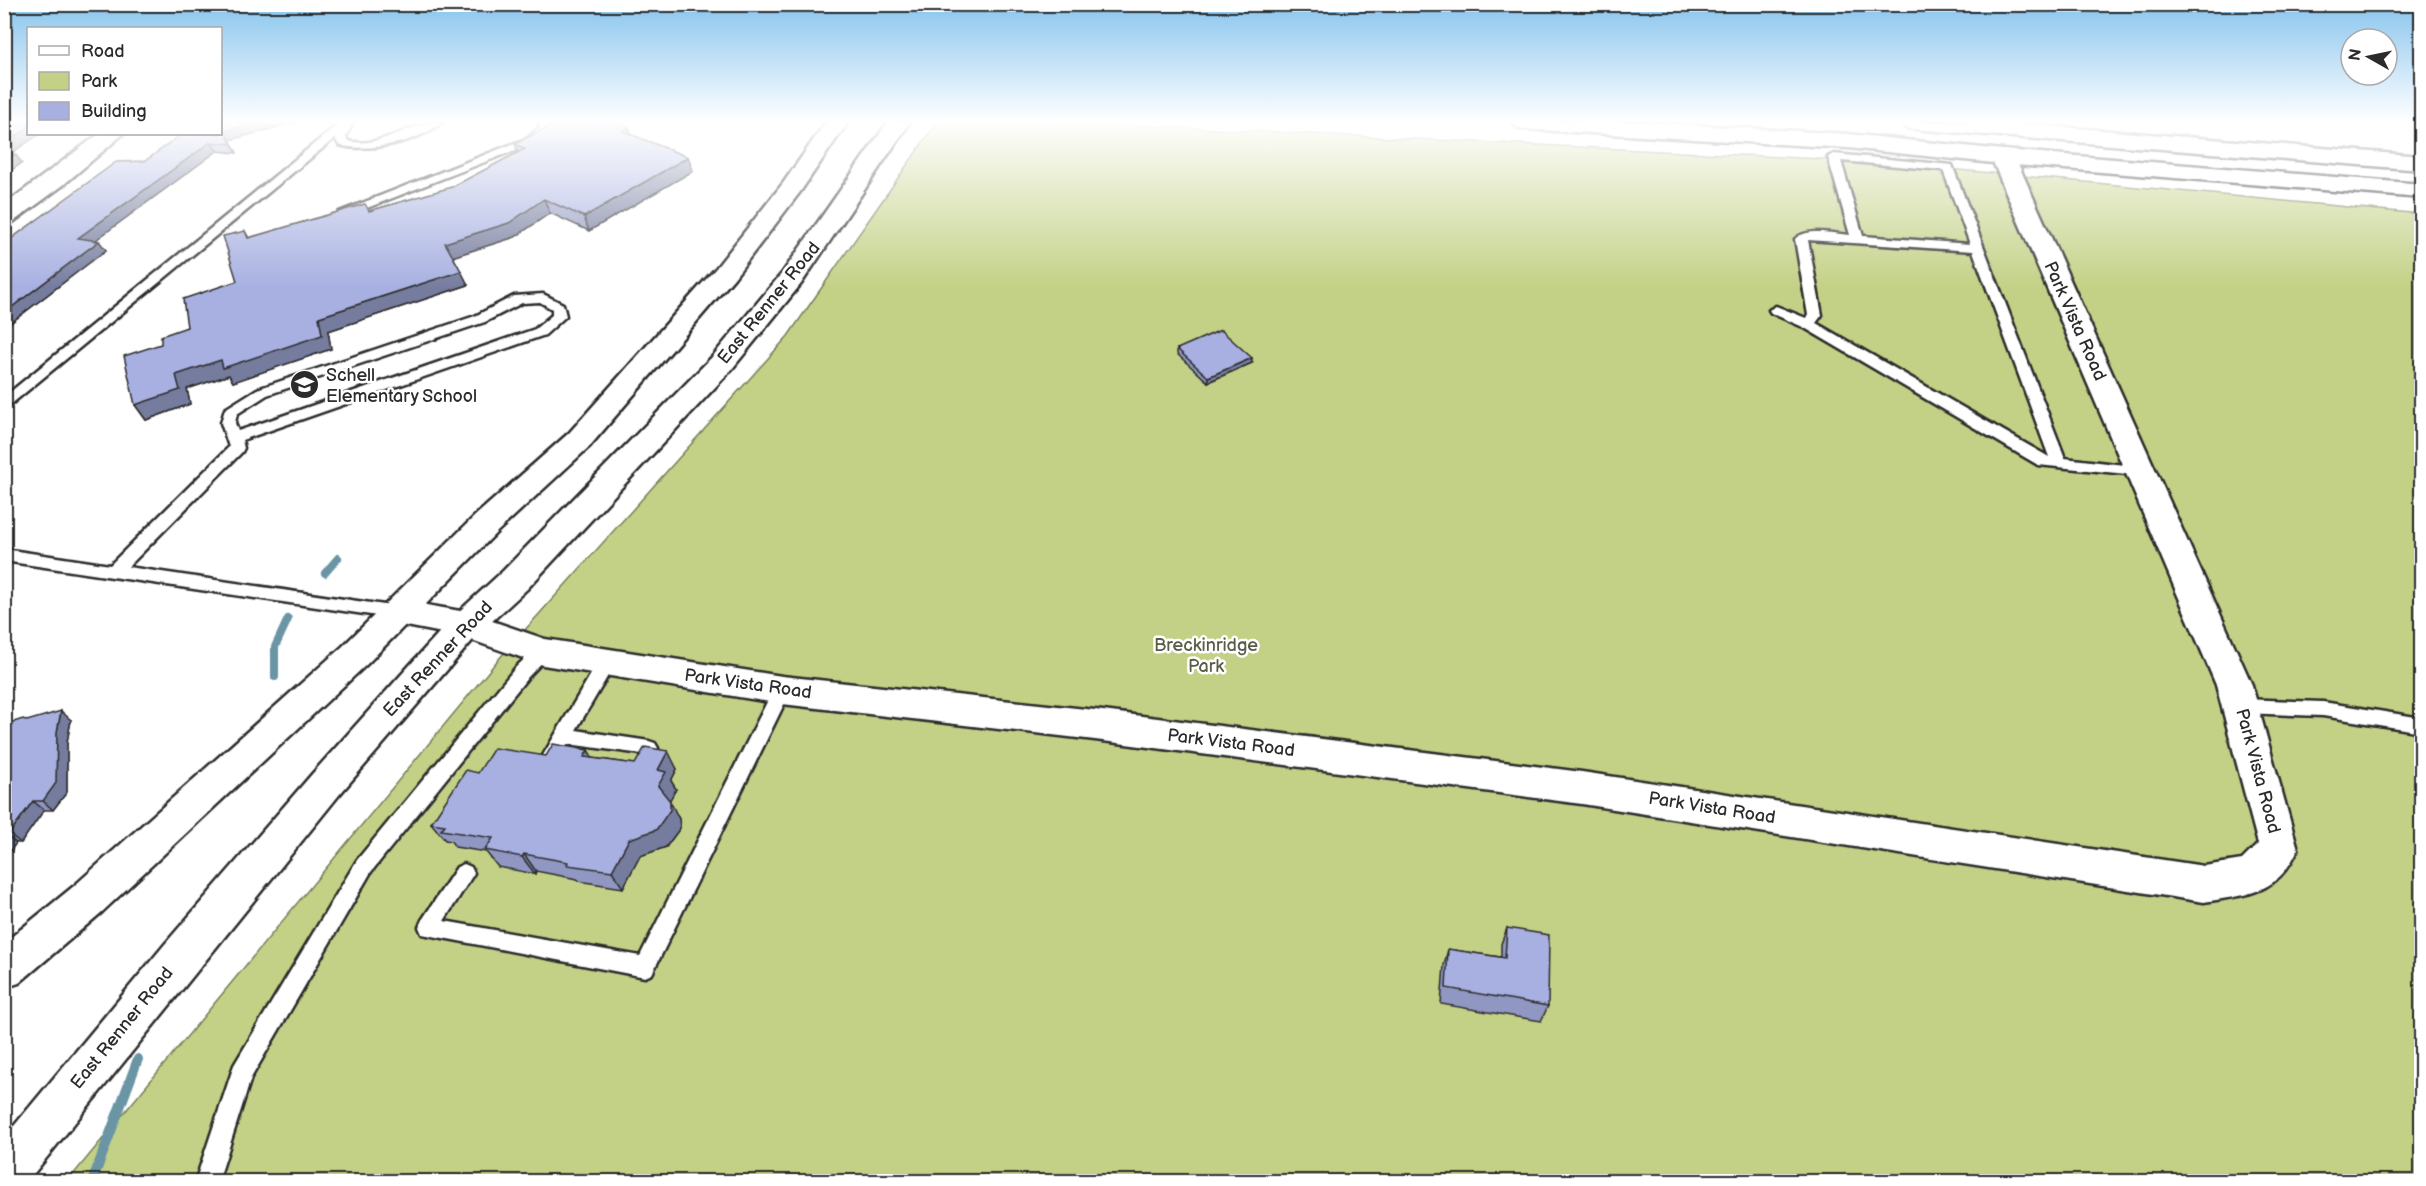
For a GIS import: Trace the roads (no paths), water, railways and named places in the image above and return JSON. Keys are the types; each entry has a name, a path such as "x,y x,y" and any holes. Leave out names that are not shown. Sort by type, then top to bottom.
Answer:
{"main road":[{"path":"4,217 58,177"},
{"path":"4,969 88,899 354,656 487,523 579,440 725,273 792,177"},
{"name":"East Renner Road","path":"4,1174 264,857 466,624 515,580 722,363 792,278 863,177"},
{"name":"Park Vista Road","path":"398,613 466,624 543,652 782,690 1095,725 1582,788 2204,884 2253,876 2279,849 2241,706 2012,177"},
{"path":"2300,177 2421,191"}],"lane":[{"path":"4,405 281,177"},
{"path":"335,216 435,177"},
{"path":"1840,177 1857,238"},
{"path":"1952,177 2059,463"},
{"path":"211,235 230,237"},
{"path":"1808,324 1815,315 1801,239 1812,235 1978,248"},
{"path":"114,571 237,448 233,438 228,423 230,412 262,392 480,319 519,299 543,298 558,308 559,316 540,332 233,438"},
{"path":"1776,310 1808,324 2043,461 2141,472"},
{"path":"4,555 398,613"},
{"path":"206,1182 242,1073 364,866 522,672 543,652"},
{"path":"551,757 607,662"},
{"path":"464,873 429,927 645,968 782,690"},
{"path":"2241,706 2323,710 2421,725"},
{"path":"564,736 649,748"}],"waterway":[{"path":"325,573 338,558"},
{"path":"275,677 275,647 288,619"},
{"path":"92,1182 138,1059"}],"place":[{"name":"Schell Elementary School","path":"305,385"}],"park label":[{"name":"Breckinridge Park","path":"1206,655"}]}
